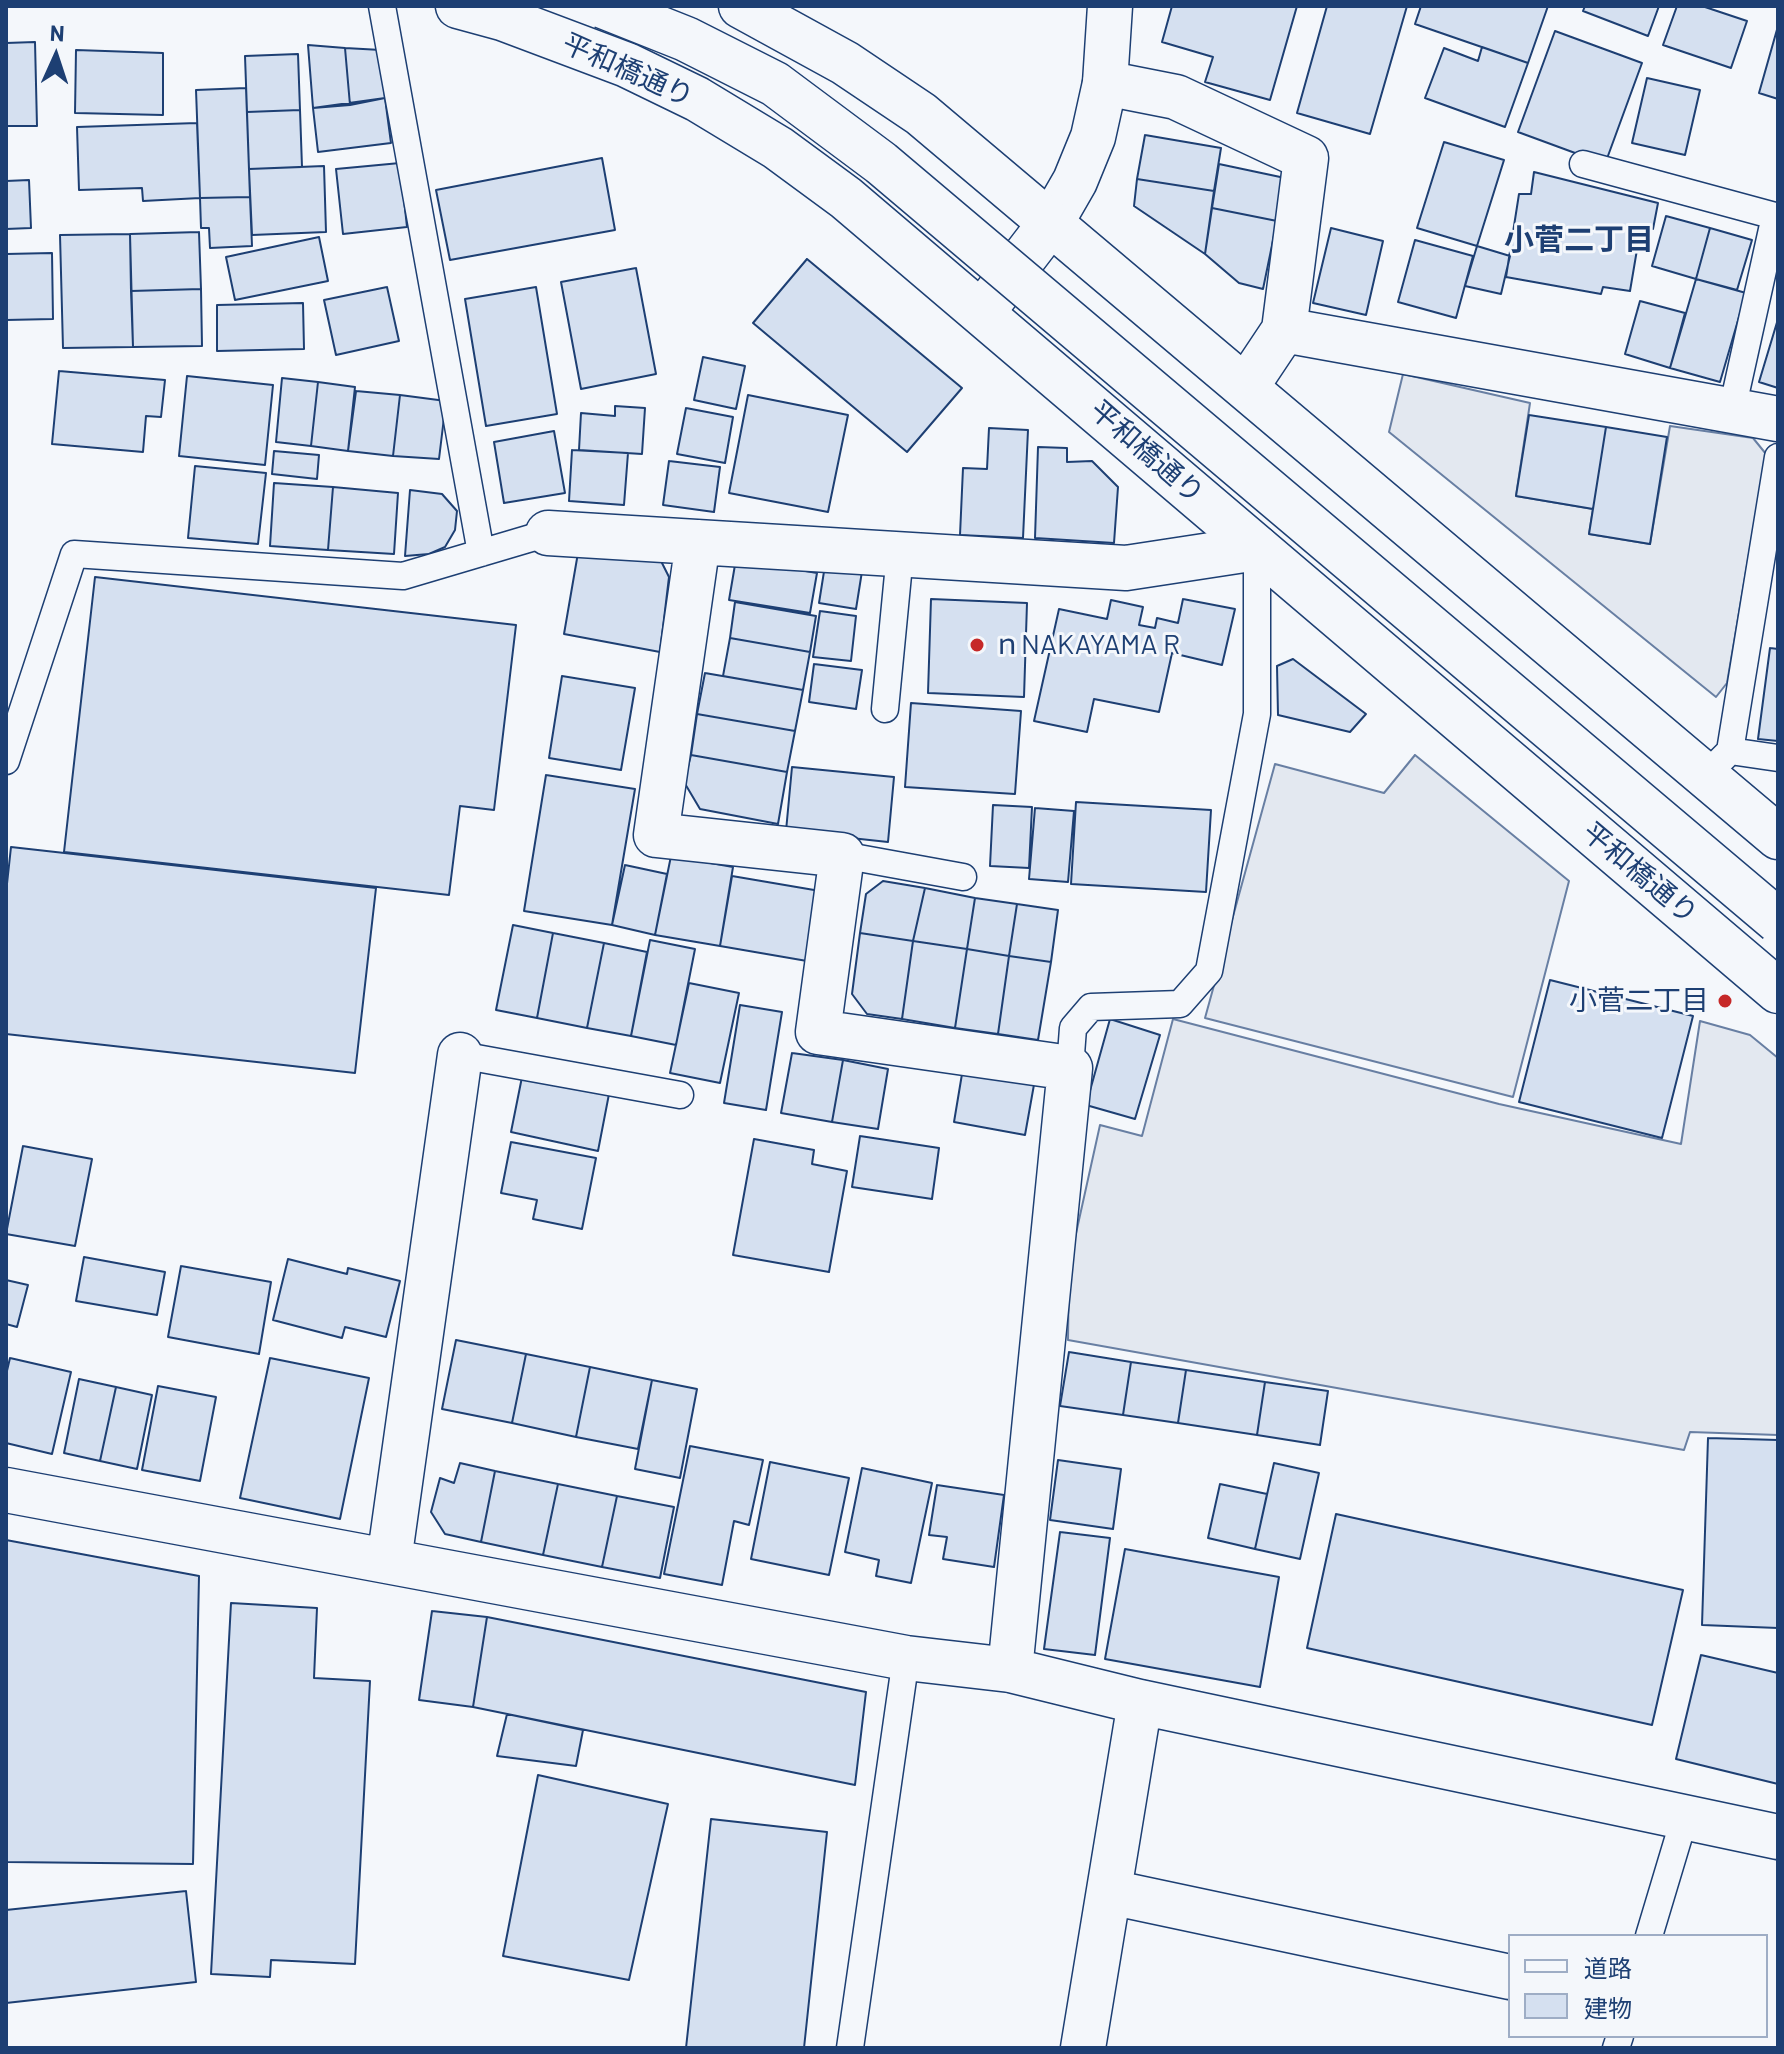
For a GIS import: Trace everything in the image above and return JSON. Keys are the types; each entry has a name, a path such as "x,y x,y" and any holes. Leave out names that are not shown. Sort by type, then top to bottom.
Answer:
{"main road":[{"name":"平和橋通り","path":"458,6 502,18 627,65 697,99 778,148 846,198 983,311 1778,991"},
{"path":"603,6 686,39 775,84 881,163 1778,921"},
{"path":"741,6 845,63 921,114 1246,387 1717,763 1778,837"},
{"path":"983,311 1052,221 1075,181 1093,137 1105,83 1110,6"},
{"path":"1105,83 1176,97 1306,158 1284,330 1246,387"},
{"path":"1284,330 1778,419"},
{"path":"548,533 1126,568 1257,548"},
{"path":"698,542 656,835 842,855 818,1032 1070,1068 1010,1670"},
{"path":"389,1561 460,1055"},
{"path":"6,1490 906,1658 1010,1670 1140,1702 1778,1837"},
{"path":"1083,2048 1140,1702"},
{"path":"1110,1892 1508,1977"}],"lane":[{"path":"382,6 481,553"},
{"path":"1583,164 1775,216 1732,410"},
{"path":"1778,457 1717,763 1778,758"},
{"path":"6,761 74,554 403,576 548,533"},
{"path":"1070,1068 1073,1028 1091,1007 1180,1004 1209,971 1257,714 1257,548"},
{"path":"885,709 900,554"},
{"path":"842,855 963,877"},
{"path":"460,1055 680,1095"},
{"path":"850,2048 906,1658"},
{"path":"1650,1934 1685,1816"}],"shaded area":[{"path":"1403,374 1530,403 1516,496 1593,509 1589,534 1650,544 1670,426 1753,438 1766,454 1727,683 1716,697 1389,432"},
{"path":"1415,755 1569,881 1513,1097 1205,1018 1275,764 1384,793"},
{"path":"1173,1019 1499,1104 1681,1144 1700,1021 1750,1035 1778,1058 1778,1435 1690,1432 1684,1450 1068,1340 1069,1265 1100,1125 1142,1136"}],"building":[{"path":"1172,6 1297,6 1270,100 1205,82 1213,57 1162,42"},
{"path":"1327,6 1407,6 1370,134 1297,113"},
{"path":"1421,6 1548,6 1528,63 1415,24"},
{"path":"1585,6 1659,6 1648,36 1583,11"},
{"path":"1677,6 1702,6 1747,21 1731,68 1663,45"},
{"path":"1778,26 1778,99 1759,93"},
{"path":"1555,31 1642,63 1605,164 1518,132"},
{"path":"35,42 37,126 6,126 6,43"},
{"path":"308,45 345,48 350,105 313,108"},
{"path":"1482,47 1528,63 1505,127 1425,98 1444,48 1478,61"},
{"path":"345,48 381,50 385,98 350,105"},
{"path":"76,50 163,53 163,115 75,113"},
{"path":"298,54 300,110 247,112 245,56"},
{"path":"1647,78 1700,90 1685,155 1632,143"},
{"path":"246,88 250,197 200,198 196,90"},
{"path":"385,98 391,143 318,152 313,108"},
{"path":"300,110 302,167 249,169 247,112"},
{"path":"197,123 200,198 143,201 142,188 79,190 77,127"},
{"path":"1145,135 1221,148 1214,191 1137,179"},
{"path":"1444,142 1504,160 1477,246 1417,228"},
{"path":"602,158 615,230 450,260 436,190"},
{"path":"400,163 407,227 343,234 336,169"},
{"path":"1219,164 1285,178 1277,221 1212,208"},
{"path":"324,166 326,232 252,235 249,169"},
{"path":"1534,172 1658,203 1653,229 1641,226 1630,291 1603,287 1601,294 1506,277 1519,194 1531,194"},
{"path":"1137,179 1214,191 1205,254 1134,206"},
{"path":"29,180 31,228 6,229 6,181"},
{"path":"250,197 252,246 210,248 209,228 201,228 200,198"},
{"path":"1212,208 1277,221 1263,289 1239,283 1205,254"},
{"path":"1666,216 1710,228 1696,279 1652,266"},
{"path":"1331,228 1383,241 1366,315 1313,303"},
{"path":"1710,228 1752,240 1737,290 1696,279"},
{"path":"199,232 201,289 131,291 130,234"},
{"path":"130,234 133,347 63,348 60,235"},
{"path":"319,237 328,281 235,300 226,257"},
{"path":"1415,240 1473,256 1456,318 1398,302"},
{"path":"1477,246 1510,256 1501,294 1465,286"},
{"path":"52,253 53,319 6,320 6,254"},
{"path":"807,259 962,388 907,452 753,323"},
{"path":"636,268 656,374 581,389 561,282"},
{"path":"1696,279 1746,293 1720,382 1670,368"},
{"path":"387,287 399,341 336,355 324,300"},
{"path":"536,287 557,414 486,426 465,299"},
{"path":"201,289 202,346 133,347 131,291"},
{"path":"1640,301 1685,313 1670,368 1625,354"},
{"path":"303,303 304,349 217,351 217,305"},
{"path":"1778,319 1778,388 1759,382"},
{"path":"703,357 745,366 736,409 694,400"},
{"path":"59,371 165,380 161,417 146,416 143,452 52,444"},
{"path":"187,376 273,385 265,465 179,456"},
{"path":"282,378 318,382 311,446 276,442"},
{"path":"318,382 355,387 348,451 311,446"},
{"path":"356,391 400,395 393,456 348,451"},
{"path":"400,395 446,401 439,459 393,456"},
{"path":"748,395 848,415 828,512 729,493"},
{"path":"615,406 645,408 642,454 579,450 581,413 615,416"},
{"path":"686,408 733,417 725,463 677,454"},
{"path":"1529,415 1606,427 1593,509 1516,496"},
{"path":"1606,427 1667,437 1650,544 1589,534"},
{"path":"989,428 1028,430 1023,538 960,535 963,468 987,469"},
{"path":"554,431 565,493 504,503 494,442"},
{"path":"1038,447 1067,448 1067,462 1092,461 1118,487 1114,543 1035,538"},
{"path":"572,450 628,453 624,505 569,501"},
{"path":"274,451 319,455 317,479 272,474"},
{"path":"669,461 720,467 714,512 663,505"},
{"path":"195,466 266,473 258,544 188,538"},
{"path":"274,483 333,487 328,550 270,546"},
{"path":"333,487 398,493 394,554 328,550"},
{"path":"410,490 442,494 457,511 455,530 445,547 429,554 405,556"},
{"path":"579,547 656,551 669,577 660,652 564,634"},
{"path":"736,559 817,573 810,613 729,600"},
{"path":"826,559 863,565 856,609 819,603"},
{"path":"95,577 516,625 494,810 460,806 449,895 64,852"},
{"path":"931,599 1027,603 1024,697 928,693"},
{"path":"1183,599 1235,609 1222,665 1172,653 1159,712 1094,699 1087,732 1034,721 1059,609 1107,619 1111,600 1143,607 1139,625 1155,628 1157,618 1178,623"},
{"path":"735,602 816,616 810,652 730,638"},
{"path":"820,611 856,616 851,661 813,657"},
{"path":"730,638 810,652 803,690 723,676"},
{"path":"1770,648 1778,649 1778,741 1758,739"},
{"path":"1293,659 1366,714 1350,732 1278,715 1277,666"},
{"path":"814,664 862,670 856,709 809,702"},
{"path":"705,673 803,690 795,731 697,714"},
{"path":"562,676 635,688 621,770 549,758"},
{"path":"911,703 1021,711 1015,794 905,787"},
{"path":"697,714 795,731 787,772 691,755"},
{"path":"691,755 787,772 778,824 700,809 684,782"},
{"path":"792,767 894,777 888,842 786,831"},
{"path":"546,775 635,789 612,925 524,911"},
{"path":"1076,802 1211,810 1206,892 1071,884"},
{"path":"993,805 1032,807 1029,868 990,866"},
{"path":"1035,808 1074,811 1068,882 1029,879"},
{"path":"11,847 376,888 355,1073 6,1034 6,893"},
{"path":"671,856 733,867 720,946 655,935"},
{"path":"625,865 667,874 655,935 612,925"},
{"path":"732,876 820,891 807,961 720,946"},
{"path":"883,881 925,888 913,941 860,933 866,894"},
{"path":"925,888 975,898 967,949 913,941"},
{"path":"975,898 1017,904 1009,956 967,949"},
{"path":"1017,904 1058,910 1051,962 1009,956"},
{"path":"513,925 553,933 537,1018 496,1010"},
{"path":"553,933 604,943 587,1028 537,1018"},
{"path":"860,933 913,941 902,1019 867,1014 852,994"},
{"path":"650,940 695,949 676,1045 631,1036"},
{"path":"913,941 967,949 955,1028 902,1019"},
{"path":"604,943 647,952 631,1036 587,1028"},
{"path":"967,949 1009,956 998,1034 955,1028"},
{"path":"1009,956 1051,962 1038,1040 998,1034"},
{"path":"1550,980 1693,1016 1662,1138 1519,1102"},
{"path":"689,983 739,993 720,1083 670,1073"},
{"path":"740,1005 782,1012 766,1110 724,1103"},
{"path":"1110,1019 1160,1035 1135,1119 1086,1105"},
{"path":"792,1053 843,1060 832,1122 781,1113"},
{"path":"843,1060 888,1069 878,1129 832,1122"},
{"path":"963,1068 1035,1079 1025,1135 954,1122"},
{"path":"522,1077 609,1094 598,1151 511,1132"},
{"path":"860,1136 939,1148 932,1199 852,1187"},
{"path":"754,1139 814,1150 812,1164 847,1171 829,1272 733,1255"},
{"path":"511,1142 596,1158 582,1229 533,1219 537,1200 501,1193"},
{"path":"23,1146 92,1159 75,1246 6,1234"},
{"path":"84,1257 165,1272 157,1315 76,1301"},
{"path":"288,1259 347,1274 348,1268 400,1281 386,1337 345,1327 342,1338 273,1320"},
{"path":"181,1266 271,1282 259,1354 168,1337"},
{"path":"6,1280 28,1285 17,1327 6,1324"},
{"path":"456,1340 526,1354 512,1423 442,1409"},
{"path":"1069,1352 1131,1362 1123,1415 1060,1406"},
{"path":"526,1354 590,1367 576,1437 512,1423"},
{"path":"10,1358 71,1372 52,1454 6,1443 6,1375"},
{"path":"270,1358 369,1378 340,1519 240,1498"},
{"path":"1131,1362 1186,1370 1178,1423 1123,1415"},
{"path":"590,1367 652,1380 638,1449 576,1437"},
{"path":"1186,1370 1265,1382 1257,1435 1178,1423"},
{"path":"79,1379 116,1387 100,1461 64,1453"},
{"path":"652,1380 697,1389 680,1478 635,1469"},
{"path":"1265,1382 1328,1391 1320,1445 1257,1435"},
{"path":"158,1386 216,1397 200,1481 142,1470"},
{"path":"116,1387 152,1395 137,1469 100,1461"},
{"path":"1708,1438 1778,1440 1778,1628 1702,1625"},
{"path":"690,1446 763,1460 749,1525 734,1521 722,1585 664,1574"},
{"path":"1058,1460 1121,1469 1113,1529 1050,1520"},
{"path":"770,1462 849,1478 829,1575 751,1559"},
{"path":"460,1463 495,1471 481,1542 445,1534 431,1512 440,1478 454,1483"},
{"path":"1274,1463 1319,1473 1300,1559 1255,1549"},
{"path":"862,1468 932,1483 911,1583 876,1576 879,1560 845,1552"},
{"path":"495,1471 558,1484 543,1555 481,1542"},
{"path":"558,1484 617,1496 602,1567 543,1555"},
{"path":"1220,1484 1267,1494 1255,1549 1208,1538"},
{"path":"937,1485 1004,1495 994,1567 943,1559 947,1537 929,1535"},
{"path":"617,1496 674,1507 660,1578 602,1567"},
{"path":"1336,1514 1683,1590 1652,1725 1307,1648"},
{"path":"1060,1532 1110,1538 1095,1655 1044,1649"},
{"path":"6,1540 199,1576 193,1864 6,1862"},
{"path":"1125,1549 1279,1577 1260,1687 1105,1659"},
{"path":"231,1603 317,1608 314,1678 370,1681 355,1964 271,1960 270,1977 211,1974"},
{"path":"432,1611 487,1617 473,1707 419,1700"},
{"path":"487,1617 866,1692 855,1785 473,1707"},
{"path":"1701,1655 1778,1673 1778,1784 1676,1759"},
{"path":"507,1714 583,1730 576,1766 497,1756"},
{"path":"538,1775 668,1804 629,1980 503,1956"},
{"path":"711,1819 827,1832 804,2048 686,2048"},
{"path":"186,1891 196,1982 6,2003 6,1910"}],"place":[{"name":"ｎNAKAYAMA R","path":"977,645"},
{"name":"小菅二丁目","path":"1725,1001"}],"district":[{"name":"小菅二丁目","path":"1579,240"}]}
